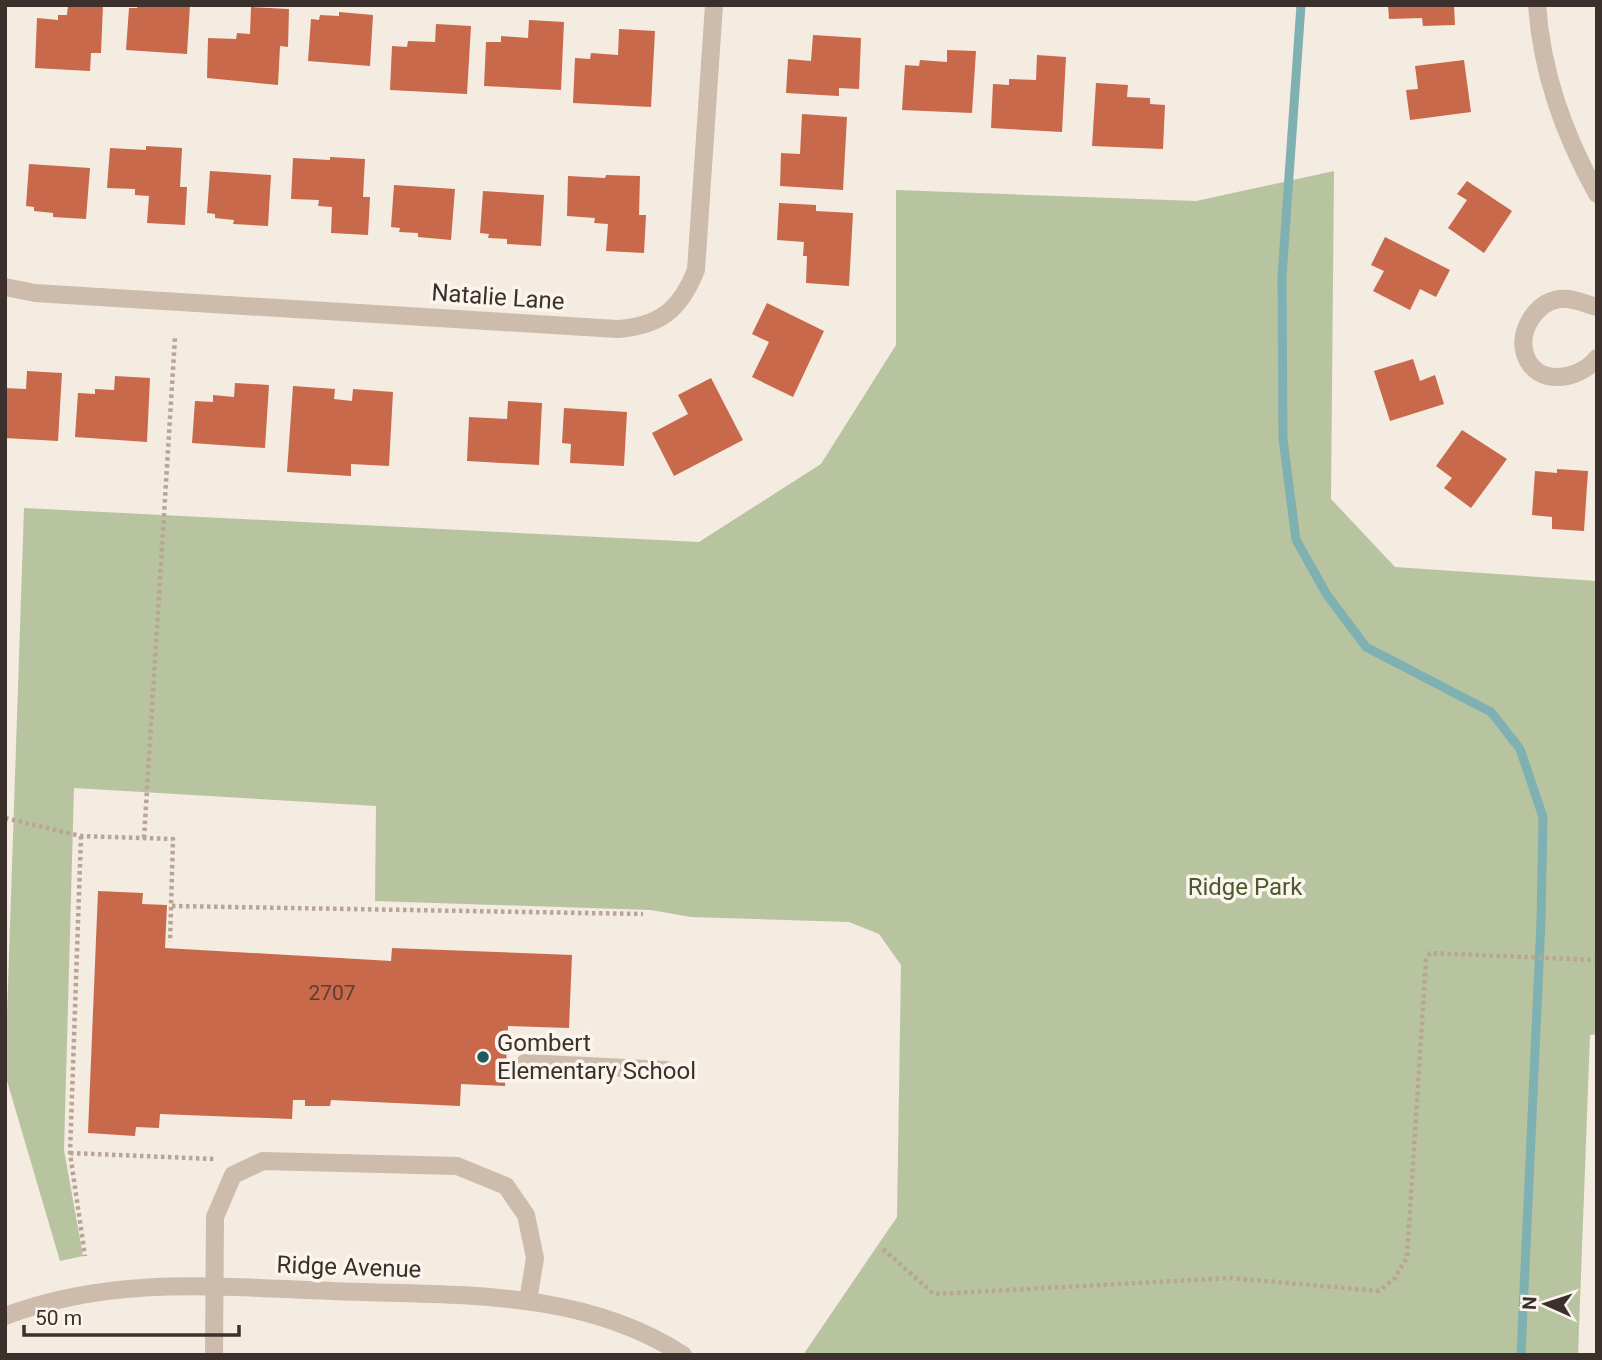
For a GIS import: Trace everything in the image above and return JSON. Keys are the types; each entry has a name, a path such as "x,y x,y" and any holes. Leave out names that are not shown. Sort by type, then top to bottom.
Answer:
{"street":[{"name":"Natalie Lane","path":"5,287 35,293 617,329 655,322 672,310 690,286 696,270 714,5"},
{"path":"1537,5 1546,72 1558,115 1597,194"},
{"path":"1597,307 1574,300 1559,299 1543,305 1533,314 1524,341 1525,353 1530,363 1544,374 1576,376 1589,368 1597,358"},
{"path":"525,1063 666,1070"},
{"path":"214,1355 215,1217 233,1175 263,1161 457,1166 506,1186 526,1215 535,1258 528,1301"},
{"name":"Ridge Avenue","path":"5,1316 55,1299 94,1291 215,1284 528,1301 583,1311 662,1341 683,1355"}],"path":[{"path":"144,838 174,337"},
{"path":"5,818 81,836 173,839 170,942"},
{"path":"81,836 70,1153 85,1255"},
{"path":"172,906 643,914"},
{"path":"883,1250 934,1294 1231,1278 1378,1291 1395,1278 1408,1257 1426,960 1430,953 1597,960"},
{"path":"70,1153 214,1159"}],"green space":[{"name":"Ridge Park","path":"1334,171 1331,499 1395,567 1597,581 1597,1034 1590,1035 1578,1355 803,1355 897,1217 901,965 879,934 849,922 691,917 651,910 375,901 376,806 74,788 64,1150 83,1256 60,1261 5,1074 24,508 699,542 821,464 896,345 896,190 1196,201"}],"building":[{"path":"68,5 103,5 101,53 91,53 90,71 35,68 37,18 58,20 58,15 67,15"},
{"path":"138,5 190,5 187,54 126,50 129,8 137,8"},
{"path":"1388,5 1454,5 1455,25 1423,26 1422,18 1389,19"},
{"path":"251,7 289,9 288,47 280,46 278,85 207,78 208,38 236,39 237,33 250,34"},
{"path":"339,12 373,15 370,66 308,61 311,19 319,20 320,15 339,16"},
{"path":"529,20 564,22 561,90 484,86 486,42 501,42 501,36 528,38"},
{"path":"436,24 471,26 467,94 390,90 392,46 407,47 408,41 435,42"},
{"path":"619,29 655,31 651,107 573,103 575,58 590,59 591,53 618,55"},
{"path":"813,35 861,38 859,89 839,88 839,96 786,93 788,59 811,61"},
{"path":"947,50 976,51 972,113 902,110 905,65 919,66 920,60 947,62"},
{"path":"1037,55 1066,57 1062,132 991,128 993,84 1009,85 1009,79 1036,80"},
{"path":"1464,60 1471,112 1410,120 1406,90 1418,89 1415,66"},
{"path":"1096,83 1128,85 1127,97 1150,98 1150,104 1165,105 1163,149 1092,146"},
{"path":"802,114 847,117 843,190 780,186 781,153 800,154"},
{"path":"146,146 182,148 180,187 187,187 185,225 147,223 149,196 135,195 135,189 107,188 110,148 146,150"},
{"path":"330,157 365,159 363,197 370,197 368,235 331,233 332,207 318,206 319,200 291,199 293,158 330,160"},
{"path":"29,164 90,168 86,219 53,217 53,213 34,211 34,207 26,206"},
{"path":"210,171 271,175 268,226 233,224 234,220 215,218 215,214 207,213"},
{"path":"606,175 640,176 639,215 646,215 644,253 606,251 608,224 594,223 595,218 567,216 568,176 605,178"},
{"path":"1467,181 1512,211 1484,253 1448,228 1467,200 1457,194"},
{"path":"394,185 455,189 451,240 418,237 418,233 399,232 400,228 391,227"},
{"path":"483,191 544,195 541,246 507,244 507,239 488,238 489,234 480,233"},
{"path":"779,203 816,205 816,211 853,213 849,286 806,283 807,256 803,256 804,242 777,240"},
{"path":"1385,237 1450,270 1436,297 1420,289 1410,310 1373,291 1384,271 1371,265"},
{"path":"767,303 824,331 793,397 752,377 769,342 752,334"},
{"path":"1413,359 1420,381 1435,375 1444,404 1390,421 1374,371"},
{"path":"27,371 62,373 58,441 5,438 5,388 26,389"},
{"path":"115,376 150,378 147,442 75,437 78,393 95,394 95,389 114,390"},
{"path":"711,378 743,440 674,476 652,433 688,414 678,395"},
{"path":"235,383 269,385 265,448 192,443 195,401 213,402 213,395 234,397"},
{"path":"293,386 335,389 334,399 352,401 353,389 393,392 389,466 351,464 351,476 287,472"},
{"path":"508,401 542,403 539,465 467,461 469,417 507,419"},
{"path":"564,408 627,412 624,466 570,463 571,444 562,443"},
{"path":"1462,430 1507,459 1471,508 1444,488 1452,478 1436,466"},
{"path":"1557,469 1588,471 1584,531 1552,529 1552,517 1532,515 1535,471 1557,473"},
{"path":"98,891 143,893 142,904 167,905 165,948 391,961 392,948 572,955 569,1028 508,1026 505,1086 461,1084 460,1106 331,1100 330,1106 305,1106 305,1100 293,1100 292,1119 160,1114 159,1128 136,1127 135,1136 88,1133"}],"waterway":[{"path":"1301,5 1282,276 1283,439 1296,540 1327,595 1366,647 1491,712 1520,749 1543,817 1541,921 1521,1355"}],"place":[{"name":"Gombert Elementary School","path":"483,1057"}]}
